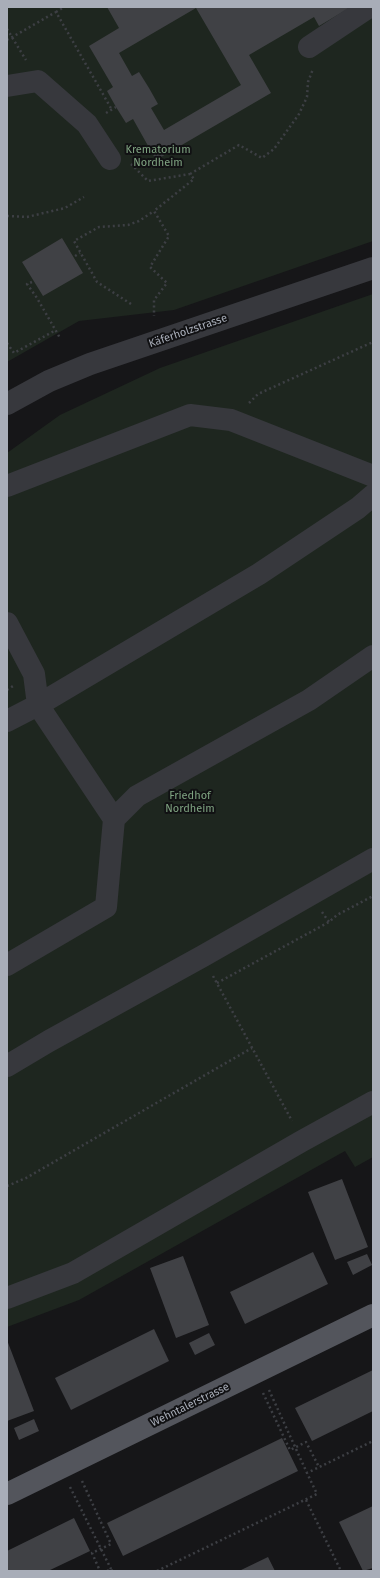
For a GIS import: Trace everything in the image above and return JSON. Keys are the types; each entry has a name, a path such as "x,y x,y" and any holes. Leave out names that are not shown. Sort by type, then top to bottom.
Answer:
{"main road":[{"name":"Wehntalerstrasse","path":"7,1494 373,1315"}],"street":[{"path":"309,47 369,7"},
{"path":"7,86 38,81 87,124 110,159"},
{"name":"Käferholzstrasse","path":"7,404 48,381 90,364 373,268"},
{"path":"7,486 190,415 231,420 373,476"},
{"path":"7,721 38,705 259,574 358,508 373,495"},
{"path":"7,623 34,674 38,705 114,819 106,906 7,965"},
{"path":"114,819 137,796 310,700 373,656"},
{"path":"7,1066 373,859"},
{"path":"7,1298 73,1273 302,1141 373,1102"}],"path":[{"path":"7,40 64,7"},
{"path":"56,12 112,110"},
{"path":"7,29 12,38"},
{"path":"131,165 148,181 190,174 239,145 262,158 274,149 293,124 307,97 308,82 313,68 317,64 309,47"},
{"path":"131,304 97,282 74,242 99,226 128,225 139,221 194,179 190,174"},
{"path":"7,216 27,218 65,208 84,197"},
{"path":"154,211 169,236 150,267 167,282 154,300 154,316"},
{"path":"75,256 80,253"},
{"path":"32,282 27,284 38,298 60,338"},
{"path":"7,343 14,353 56,330"},
{"path":"231,420 258,394 373,342"},
{"path":"217,983 329,922 337,915 373,896"},
{"path":"203,956 302,1141"},
{"path":"7,1186 26,1178 252,1048"},
{"path":"157,1571 317,1494 268,1386"},
{"path":"261,1389 290,1450 306,1442 319,1467"},
{"path":"307,1473 373,1441"},
{"path":"80,1477 111,1544 92,1553 100,1571"},
{"path":"68,1483 111,1570 107,1571"},
{"path":"306,1500 342,1571"}],"green space":[{"name":"Krematorium Nordheim","path":"7,7 373,7 373,241 174,310 79,321 7,362"},
{"name":"Friedhof Nordheim","path":"373,294 373,1157 355,1167 345,1151 79,1300 7,1327 7,453 60,415 160,368"}],"building":[{"name":"Krematorium Nordheim","path":"107,7 351,7 319,26 314,17 249,55 271,93 156,160 133,119 126,123 116,107 107,91 113,87 89,46 119,28","holes":["196,8 241,85 164,130 151,108 158,104 149,88 139,72 132,76 119,53"]},
{"path":"62,238 83,273 43,296 22,262"},
{"path":"342,1179 368,1247 335,1260 308,1192"},
{"path":"313,1252 328,1284 245,1324 230,1292"},
{"path":"367,1254 372,1265 353,1275 347,1262"},
{"path":"183,1256 209,1325 176,1338 150,1268"},
{"path":"154,1329 169,1361 71,1410 55,1378"},
{"path":"209,1333 215,1345 195,1355 189,1343"},
{"path":"7,1340 34,1411 7,1421"},
{"path":"373,1370 373,1411 312,1441 295,1408"},
{"path":"34,1419 39,1431 19,1440 14,1428"},
{"path":"282,1438 298,1471 123,1556 107,1523"},
{"path":"373,1506 373,1568 363,1571 339,1522"},
{"path":"74,1518 90,1551 48,1571 7,1571 7,1551"},
{"path":"268,1557 275,1571 239,1571"}]}
